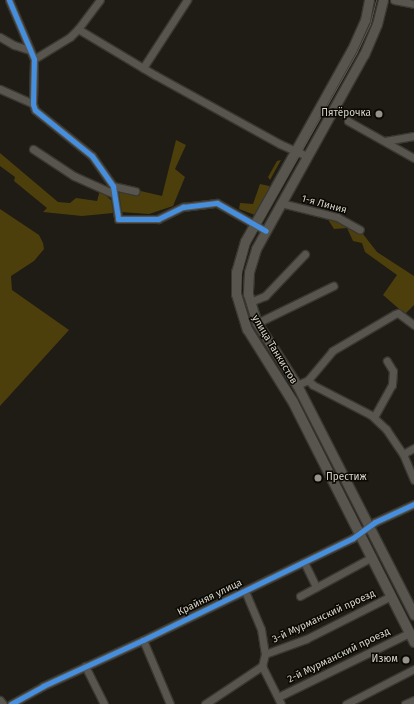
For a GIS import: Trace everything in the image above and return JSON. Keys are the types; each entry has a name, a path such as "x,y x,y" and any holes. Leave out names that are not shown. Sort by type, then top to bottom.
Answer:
{"main road":[{"name":"улица Танкистов","path":"369,0 359,35 245,241 236,272 236,294 242,320 286,391 360,533 414,642"},
{"name":"улица Танкистов","path":"383,0 369,44 256,249 249,272 250,302 257,323 297,385 414,615"}],"street":[{"path":"9,0 34,60 33,104 35,110 86,150 113,186 118,219 154,219 183,207 217,203 266,231"},
{"path":"34,60 70,37 100,0"},
{"path":"144,68 187,0"},
{"path":"394,0 414,4"},
{"path":"78,29 144,68 280,144 296,149 307,156"},
{"path":"0,36 29,50"},
{"path":"0,89 33,104"},
{"path":"348,121 414,158"},
{"path":"385,142 414,136"},
{"path":"33,149 74,176 114,194"},
{"path":"113,186 135,191"},
{"name":"1-я Линия","path":"281,203 336,217 360,230"},
{"path":"250,302 265,296 305,254"},
{"path":"257,323 333,286"},
{"path":"297,385 308,380 332,351 395,314 398,314 414,326"},
{"path":"374,417 392,385 393,372 387,361"},
{"name":"улица Танкистов","path":"308,380 313,385 353,404 374,417 386,428 403,454 414,480"},
{"path":"403,454 414,448"},
{"name":"Крайняя улица","path":"11,704 28,693 143,640 304,562 414,504"},
{"path":"300,596 372,557"},
{"path":"304,562 316,587"},
{"path":"245,591 261,629 265,654 262,666 279,701"},
{"name":"3-й Мурманский проезд","path":"265,654 306,639 391,596"},
{"name":"2-й Мурманский проезд","path":"279,701 410,633"},
{"path":"143,640 170,704"},
{"path":"85,666 104,704"},
{"path":"205,704 262,666"},
{"path":"346,704 414,669"},
{"path":"0,700 3,704"},
{"path":"405,704 414,700"}],"shaded area":[{"path":"176,140 186,145 175,169 185,177 173,206 149,214 121,212 115,185 162,196"},
{"path":"0,153 58,202 70,203 76,198 97,201 100,190 113,202 113,213 82,216 43,212 47,208 14,181 15,177 0,166"},
{"path":"281,160 270,180 268,177 277,161"},
{"path":"260,184 269,186 269,190 255,215 239,209 240,203 253,204"},
{"path":"0,209 39,235 44,249 34,261 11,276 12,290 69,330 0,406"},
{"path":"327,218 349,225 363,234 377,252 414,276 414,305 405,314 383,295 397,275 365,252 362,243 353,241 347,228 334,229"}],"tram line":[{"path":"376,0 370,24 357,52 248,245 241,272 240,294 250,327 296,399 414,633"}],"cycle path":[{"path":"9,0 34,59 33,104 35,110 92,156 113,186 118,219 158,219 183,207 217,203 266,231"},
{"path":"11,704 43,686 143,640 353,538 375,522 414,504"}],"place":[{"name":"Пятёрочка","path":"379,114"},
{"name":"Престиж","path":"318,478"},
{"name":"Изюм","path":"406,660"}]}
